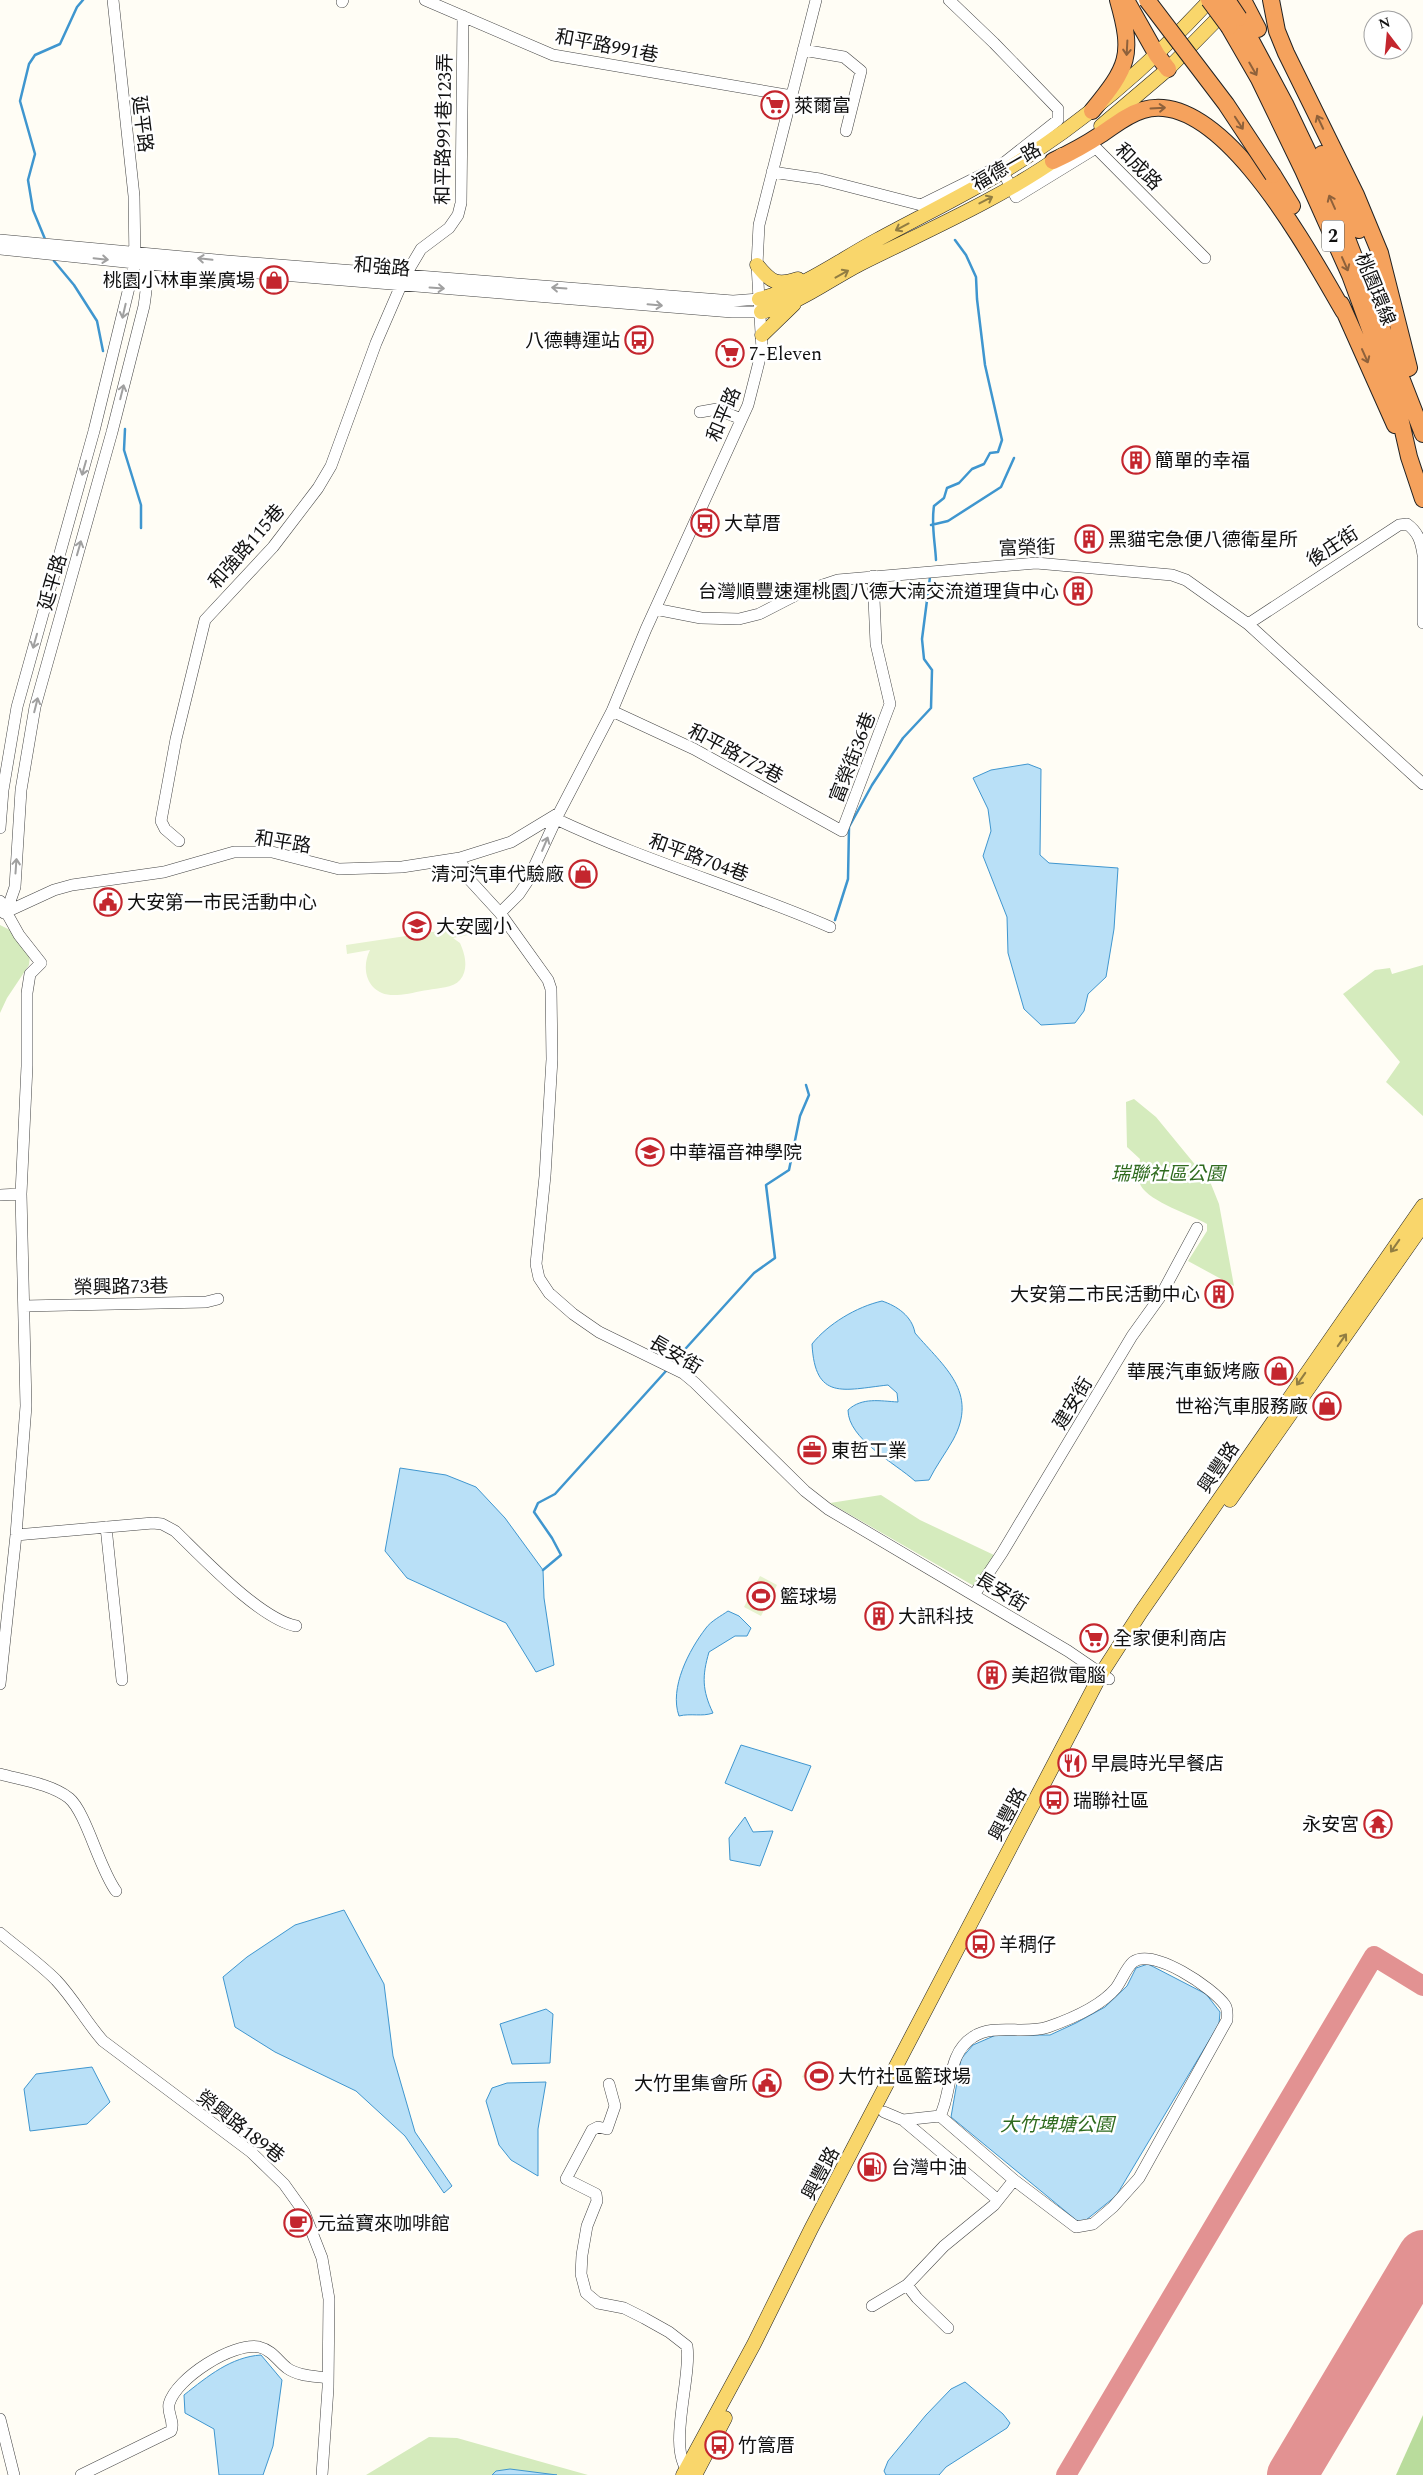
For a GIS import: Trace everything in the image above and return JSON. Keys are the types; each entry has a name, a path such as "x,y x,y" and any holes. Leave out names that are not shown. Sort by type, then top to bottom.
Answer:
{"highway":[{"path":"1092,111 1114,85 1124,67 1128,50 1127,34 1118,0"},
{"path":"1126,0 1157,55 1168,69"},
{"path":"1147,0 1226,104 1310,235 1409,457"},
{"name":"桃園環線","path":"1210,0 1238,9"},
{"name":"桃園環線","path":"1228,0 1238,9 1337,213 1422,430"},
{"path":"1271,0 1277,31 1356,194 1380,253 1422,430"},
{"path":"1238,9 1350,209 1399,330"},
{"name":"桃園環線","path":"1238,9 1259,79 1350,275 1396,400 1409,457 1423,498"},
{"path":"1053,161 1078,150 1128,116 1143,110 1172,108 1186,113 1203,122 1220,137 1256,176 1289,219 1344,312"}],"main road":[{"name":"福德一路","path":"760,306 805,283 848,256 1001,169 1092,111 1157,55 1210,0"},
{"name":"福德一路","path":"760,306 800,299 843,273 1010,187 1053,161 1113,116 1238,9"},
{"path":"757,265 768,278 780,283 786,283 848,256"},
{"path":"762,335 800,299"},
{"name":"興豐路","path":"689,2474 1105,1677 1141,1612 1423,1206"},
{"name":"興豐路","path":"689,2474 884,2112 1105,1677 1423,1225"}],"street":[{"name":"延平路","path":"3,914 15,887 21,790 35,707 112,432 141,320 147,285 139,260 134,196 112,0"},
{"name":"和平路991巷","path":"424,0 553,55 792,96"},
{"name":"和平路","path":"500,913 520,894 528,882 557,816 612,710 655,609 741,419 757,377 762,335 757,265 759,225 816,0"},
{"path":"772,172 820,179 921,204 1001,169 1058,120 1058,109 994,42 948,0"},
{"name":"和平路991巷123弄","path":"403,281 422,249 449,228 458,215 461,203 463,16"},
{"path":"803,50 844,57 861,71 846,131"},
{"name":"和成路","path":"1010,187 1016,197 1096,148 1205,258"},
{"path":"1001,169 1010,187"},
{"name":"和強路","path":"0,243 139,260 403,281 733,301 760,306"},
{"name":"延平路","path":"0,828 6,772 17,707 94,431 139,260"},
{"name":"和強路115巷","path":"179,841 164,829 161,821 176,739 205,620 273,547 318,488 331,466 376,343 403,281"},
{"path":"700,412 718,409 741,419"},
{"name":"後庄街","path":"1248,624 1399,524 1407,524 1415,530 1421,541 1423,556 1423,623"},
{"name":"富榮街","path":"655,609 708,619 739,620 759,614 820,586 838,580 1036,563 1172,575 1186,580 1248,624 1423,784"},
{"name":"富榮街36巷","path":"842,831 890,704 876,644 873,576"},
{"name":"和平路772巷","path":"612,710 694,749 842,831"},
{"name":"和平路","path":"3,914 54,890 72,885 164,872 234,852 272,852 348,870 402,867 460,858 512,842 557,816"},
{"name":"和平路704巷","path":"557,816 669,866 767,900 830,926"},
{"name":"長安街","path":"460,858 467,877 500,913 548,980 551,989 552,1059 545,1176 536,1264 539,1278 549,1293 599,1332 669,1366 689,1378 805,1491 828,1508 974,1595 1105,1677"},
{"path":"0,901 3,914 40,963 30,974 27,993 21,1194 26,1406 16,1535 0,1684"},
{"path":"0,1195 21,1194"},
{"name":"建安街","path":"974,1595 1002,1553 1132,1336 1160,1297 1197,1228"},
{"name":"榮興路73巷","path":"24,1306 206,1302 218,1299"},
{"path":"16,1535 153,1523 162,1524 175,1531 254,1604 285,1624 296,1626"},
{"path":"106,1527 122,1680"},
{"path":"0,1774 58,1792 70,1799 77,1809 106,1877 116,1891"},
{"name":"榮興路189巷","path":"0,1934 37,1962 57,1981 85,2021 103,2041 251,2152 295,2197 316,2240 326,2278 329,2299 322,2475"},
{"path":"903,2120 940,2116 1014,2180 1076,2227 1093,2224 1113,2207 1139,2178 1227,2020 1226,2007 1214,1993 1201,1983 1163,1963 1143,1958 1133,1962 1116,1988 1091,2008 1046,2028 985,2032 973,2036 961,2047 953,2067 945,2097 945,2106 940,2116"},
{"path":"609,2084 615,2106 607,2129 598,2127 592,2130 566,2179 596,2194 597,2201 587,2226 581,2274 586,2293 598,2303 624,2308 669,2332 687,2346 689,2363 679,2441 680,2457 689,2474"},
{"path":"884,2112 903,2120 998,2200"},
{"path":"872,2306 907,2285 944,2246 998,2200 1014,2180"},
{"path":"907,2285 917,2298 948,2328"},
{"path":"81,2475 171,2431 173,2426 169,2405 183,2384 202,2368 232,2351 247,2346 261,2347 297,2373 327,2378"},
{"path":"0,2419 14,2475"}],"green space":[{"path":"0,925 12,931 30,955 29,965 7,998 0,1013"},
{"path":"466,927 468,935 453,938 460,943 465,957 463,976 457,983 445,987 401,995 388,995 380,992 369,982 366,967 370,950 347,954 346,945"},
{"path":"1423,965 1423,1116 1386,1082 1400,1062 1343,994 1375,970 1390,968 1392,974"},
{"name":"瑞聯社區公園","path":"1134,1099 1156,1117 1211,1184 1219,1204 1234,1286 1188,1261 1207,1231 1207,1224 1162,1203 1146,1192 1141,1186 1139,1176 1140,1159 1127,1147 1126,1102"},
{"path":"881,1495 920,1520 994,1555 974,1586 830,1503"},
{"name":"籃球場","path":"760,1576 777,1585 761,1616 744,1607"},
{"name":"大竹社區籃球場","path":"809,2063 835,2075 828,2089 802,2077"},
{"path":"1423,2415 1423,2475 1396,2475"},
{"path":"429,2437 457,2438 588,2475 366,2475"}],"water":[{"path":"1028,764 1041,769 1040,855 1049,863 1118,868 1114,929 1106,977 1088,994 1084,1011 1075,1023 1041,1025 1024,1009 1008,953 1007,917 983,856 991,831 988,809 973,778 991,770"},
{"path":"882,1301 903,1312 911,1322 915,1333 947,1369 955,1381 960,1394 962,1408 960,1423 953,1440 929,1480 915,1481 874,1450 856,1431 850,1421 848,1410 853,1406 865,1401 898,1402 897,1393 888,1385 858,1389 834,1388 819,1375 814,1362 812,1344 826,1330 843,1317 862,1307"},
{"path":"400,1468 446,1475 476,1487 505,1518 543,1570 544,1598 554,1665 536,1672 506,1623 407,1578 385,1551"},
{"path":"728,1611 739,1616 751,1628 747,1636 735,1636 709,1652 704,1683 713,1713 679,1716 677,1694 682,1670 687,1658 708,1625"},
{"path":"741,1745 811,1766 792,1811 725,1783"},
{"path":"745,1817 753,1832 773,1831 760,1866 730,1860 729,1838"},
{"path":"344,1910 384,1984 393,2056 415,2132 452,2186 444,2193 405,2136 356,2091 275,2052 235,2027 223,1977 247,1957 295,1925"},
{"name":"大竹埤塘公園","path":"1148,1964 1206,1994 1220,2012 1219,2024 1116,2196 1081,2224 951,2117 961,2059 973,2045 996,2035 1050,2035 1076,2023 1105,2007 1127,1986 1136,1968"},
{"path":"546,2009 553,2014 550,2063 512,2064 500,2024"},
{"path":"92,2067 110,2102 87,2124 30,2131 24,2089 36,2074"},
{"path":"546,2082 538,2129 538,2176 511,2160 499,2145 486,2101 492,2088 507,2083"},
{"path":"261,2355 282,2380 273,2446 263,2475 219,2475 214,2429 185,2413 184,2395 220,2369 240,2359"},
{"path":"965,2382 1003,2414 1010,2423 1007,2428 946,2467 939,2475 886,2475 884,2471 888,2461 926,2415 951,2389"},
{"path":"510,2469 557,2475 492,2475 496,2471"}],"waterway":[{"path":"45,239 33,210 28,180 35,154 20,101 29,64 35,55 60,44 77,7 83,0"},
{"path":"936,560 933,526 934,506 944,498 947,488 959,483 972,469 984,464 990,453 998,452 1002,440 985,365 976,277 966,255 955,240"},
{"path":"54,261 74,285 97,321 103,351"},
{"path":"125,429 124,450 141,505 141,528"},
{"path":"931,525 948,521 1001,487 1014,458"},
{"path":"835,920 848,879 849,827 872,785 903,738 931,708 932,670 924,659 922,639 930,577"},
{"path":"678,1357 754,1273 775,1258 766,1185 789,1170 800,1116 809,1095 806,1085"},
{"path":"543,1570 561,1555 534,1512 538,1503 555,1494 666,1371"}],"taxiway":[{"path":"1066,2475 1374,1956 1423,1986"}],"runway":[{"path":"1292,2475 1423,2255"}],"place":[{"name":"萊爾富","path":"775,105"},
{"name":"桃園小林車業廣場","path":"274,280"},
{"name":"八德轉運站","path":"639,340"},
{"name":"7-Eleven","path":"730,353"},
{"name":"簡單的幸福","path":"1136,460"},
{"name":"大草厝","path":"705,523"},
{"name":"黑貓宅急便八德衛星所","path":"1089,539"},
{"name":"台灣順豐速運桃園八德大湳交流道理貨中心","path":"1078,591"},
{"name":"清河汽車代驗廠","path":"583,874"},
{"name":"大安第一市民活動中心","path":"108,902"},
{"name":"大安國小","path":"417,926"},
{"name":"中華福音神學院","path":"650,1152"},
{"name":"大安第二市民活動中心","path":"1219,1294"},
{"name":"華展汽車鈑烤廠","path":"1279,1371"},
{"name":"世裕汽車服務廠","path":"1327,1406"},
{"name":"東哲工業","path":"812,1450"},
{"name":"籃球場","path":"761,1596"},
{"name":"大訊科技","path":"879,1616"},
{"name":"全家便利商店","path":"1094,1638"},
{"name":"美超微電腦","path":"992,1675"},
{"name":"早晨時光早餐店","path":"1072,1763"},
{"name":"瑞聯社區","path":"1054,1800"},
{"name":"永安宮","path":"1378,1824"},
{"name":"羊稠仔","path":"980,1944"},
{"name":"大竹社區籃球場","path":"819,2076"},
{"name":"大竹里集會所","path":"767,2083"},
{"name":"台灣中油","path":"872,2167"},
{"name":"元益寶來咖啡館","path":"298,2223"},
{"name":"竹篙厝","path":"719,2445"}]}
